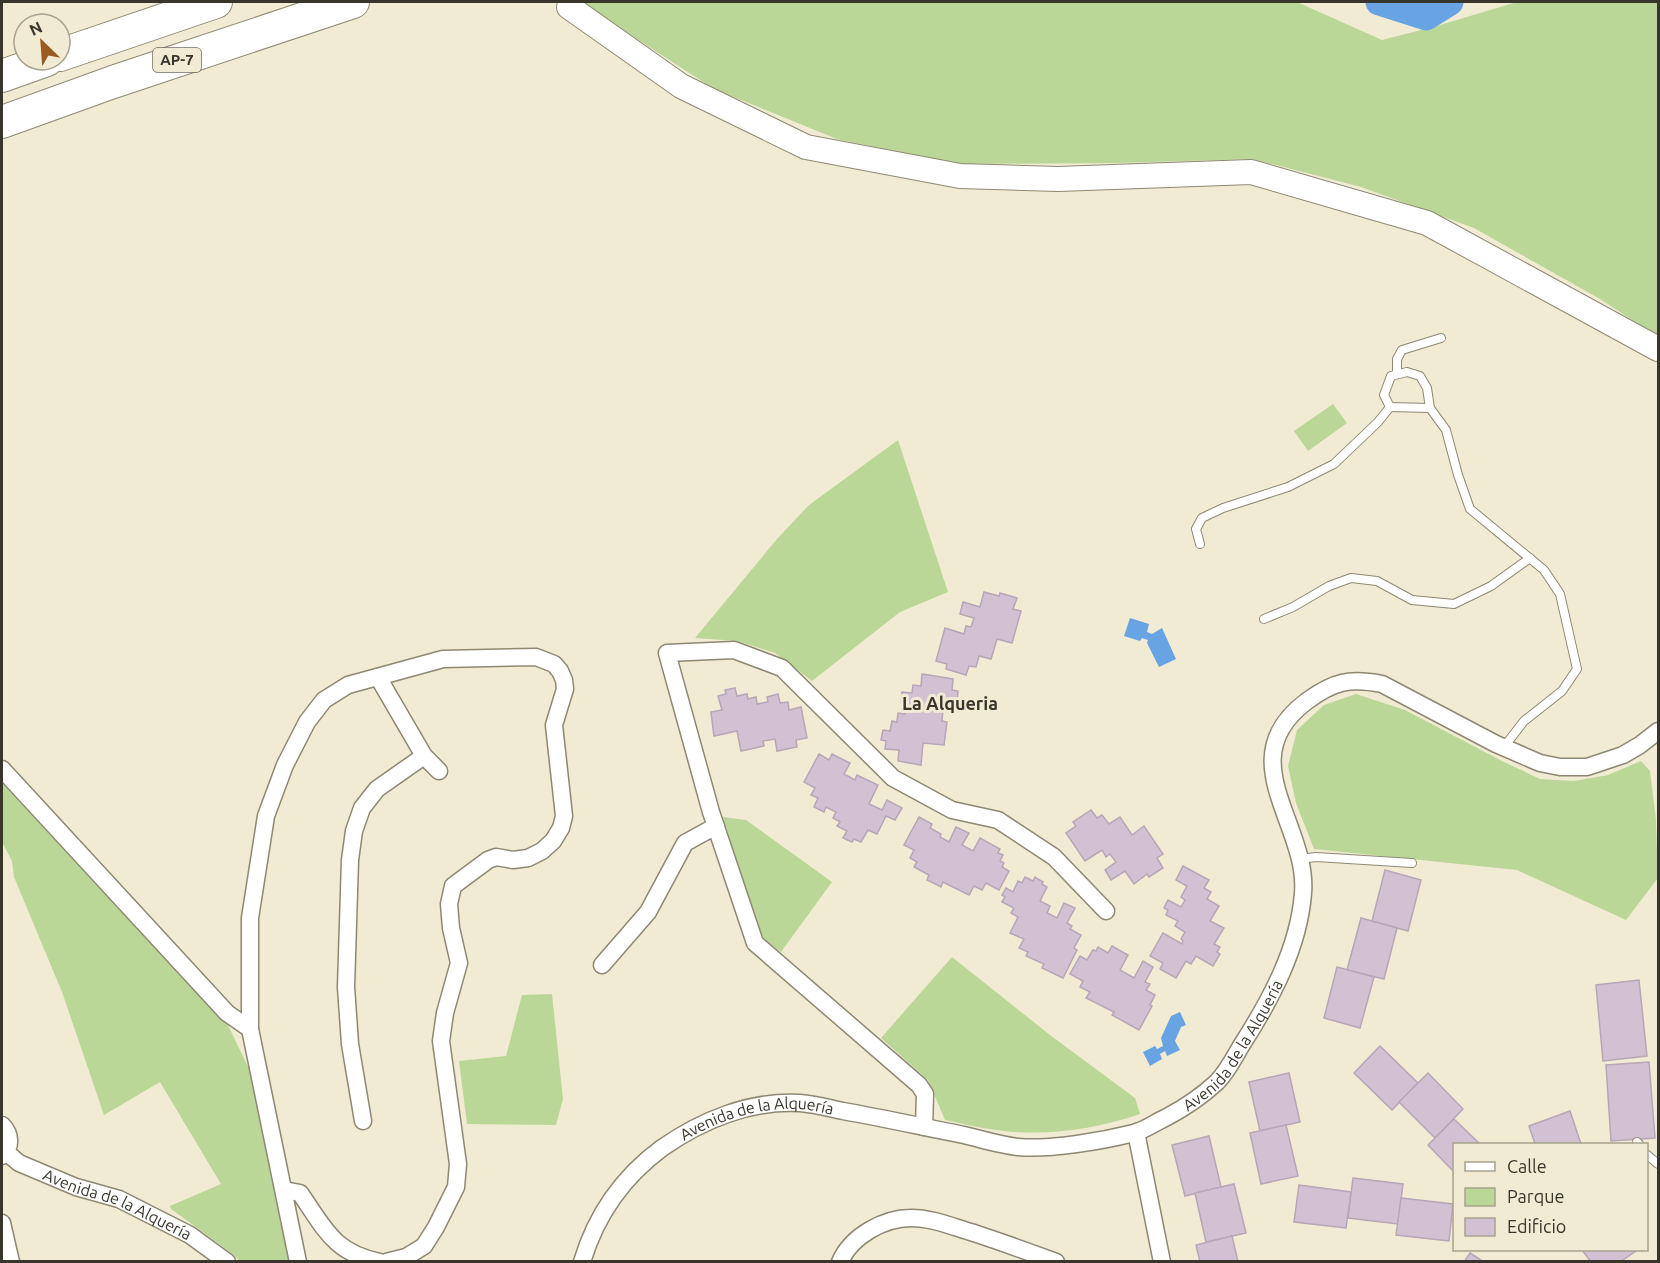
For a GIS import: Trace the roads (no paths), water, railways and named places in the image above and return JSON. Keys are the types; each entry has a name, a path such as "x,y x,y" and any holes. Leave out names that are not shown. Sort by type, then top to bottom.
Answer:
{"highway":[{"name":"AP-7","path":"72,51 216,2"},
{"name":"AP-7","path":"2,122 353,2"}],"main road":[{"path":"568,7 681,86 806,147 960,176 1058,179 1251,172 1426,223 1659,349"}],"street":[{"path":"924,1127 925,1094 919,1085 755,943 716,826 667,653 734,650 782,668 892,778 952,810 998,820 1054,857 1106,911"},
{"path":"298,1262 250,1029 250,918 266,816 285,765 307,722 324,700 348,685 443,659 536,657 554,664 564,680 565,689 554,725 564,816 561,828 553,841 542,851 528,858 513,860 496,857 488,860 453,886 449,903 450,928 459,963 445,1013 441,1041 458,1164 456,1186 424,1246 406,1257 386,1262"},
{"path":"378,677 424,756 439,771"},
{"name":"Avenida de la Alquería","path":"582,1262 594,1229 610,1201 641,1164 679,1137 706,1122 737,1111 768,1105 799,1103 1019,1147 1075,1145 1136,1132 1178,1112 1219,1080 1262,1013 1289,953 1304,892 1300,859 1276,791 1272,757 1281,727 1298,708 1323,689 1343,681 1362,680 1382,684 1540,764 1560,767 1587,767 1623,755 1657,734"},
{"path":"363,1121 350,1044 346,987 349,882 354,831 362,808 377,789 424,756"},
{"path":"2,769 226,1013 250,1029"},
{"path":"602,965 648,912 685,843 716,826"},
{"path":"2,1125 9,1135 9,1144 4,1154"},
{"path":"1136,1132 1162,1262"},
{"name":"Avenida de la Alquería","path":"4,1154 76,1187 119,1199 190,1235 227,1262"},
{"path":"284,1190 300,1193 326,1230 341,1246 361,1258 380,1262"},
{"path":"840,1262 843,1255 861,1236 884,1223 910,1218 936,1221 1056,1262"},
{"path":"2,1223 11,1262"}],"lane":[{"path":"1397,374 1397,359 1402,350 1441,338"},
{"path":"1390,407 1384,395 1391,376 1407,372 1420,376 1427,388 1430,408 1446,430 1470,509 1544,570 1560,594 1577,669 1562,691 1524,721 1504,747"},
{"path":"1390,407 1430,408"},
{"path":"1200,544 1196,530 1202,518 1223,508 1288,487 1334,464 1378,422 1390,407"},
{"path":"1264,619 1293,607 1329,586 1351,578 1377,581 1412,600 1454,604 1491,586 1530,558"},
{"path":"1300,859 1317,857 1412,863"}],"water":[{"path":"1130,618 1149,624 1147,632 1152,634 1162,628 1176,659 1159,667 1147,643 1148,640 1142,638 1140,641 1124,636"},
{"path":"1180,1012 1186,1025 1181,1027 1175,1041 1180,1050 1167,1056 1165,1051 1160,1054 1162,1059 1150,1066 1143,1052 1155,1046 1157,1049 1163,1046 1161,1038 1171,1016"}],"waterway":[{"path":"1379,2 1426,17 1450,2"}],"district":[{"name":"La Alqueria","path":"950,704"}]}
